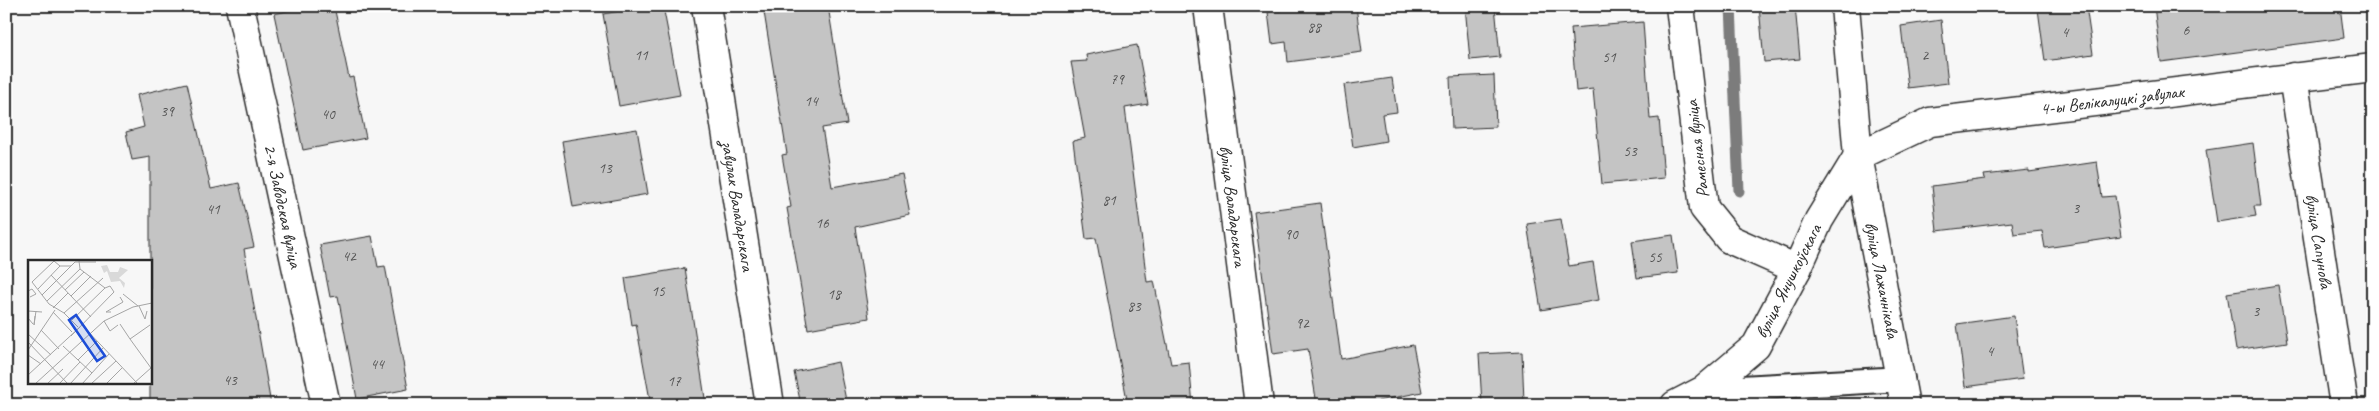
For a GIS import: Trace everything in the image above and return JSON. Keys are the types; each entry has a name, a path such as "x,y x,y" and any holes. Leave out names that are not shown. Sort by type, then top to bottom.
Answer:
{"street":[{"name":"2-я Заводская вуліца","path":"240,6 326,405"},
{"name":"завулак Валадарскага","path":"706,6 770,405"},
{"name":"вуліца Валадарскага","path":"1208,6 1259,405"},
{"name":"Рамесная вуліца","path":"1680,6 1704,208 1729,239 1797,268"},
{"name":"вуліца Лажачнікава","path":"1845,6 1858,156 1903,392"},
{"name":"4-ы Велікалуцкі завулак","path":"1858,156 1930,122 2373,68"},
{"name":"вуліца Сапунова","path":"2293,77 2344,405"},
{"name":"вуліца Янушкоўскага","path":"1675,405 1704,390 1756,346 1797,268 1818,220 1858,156"}],"lane":[{"path":"1704,390 1903,392"}],"building":[{"path":"308,6 334,6 349,78 353,77 366,138 303,150 274,14"},
{"path":"649,6 663,6 680,95 619,106 603,14"},
{"path":"763,6 828,6 847,124 822,128 832,187 902,174 910,215 855,227 869,318 808,329 787,208 791,207 782,155 787,154"},
{"path":"1280,6 1356,6 1362,52 1288,62 1286,42 1272,44 1268,12 1281,11"},
{"path":"1465,6 1495,6 1500,57 1470,60"},
{"path":"1759,6 1795,6 1800,59 1764,62"},
{"path":"2058,6 2086,6 2093,54 2045,61 2038,9"},
{"path":"2154,6 2340,6 2344,38 2161,62"},
{"path":"1941,20 1948,83 1908,88 1901,26"},
{"path":"1643,22 1650,119 1659,118 1664,178 1602,184 1593,89 1576,91 1571,28"},
{"path":"1137,45 1148,104 1125,108 1147,282 1154,281 1171,364 1189,362 1193,405 1128,405 1096,238 1086,239 1073,141 1085,138 1071,62 1087,61 1086,55"},
{"path":"1494,75 1496,127 1452,129 1450,77"},
{"path":"1392,78 1397,112 1382,114 1386,141 1353,147 1344,85"},
{"path":"187,83 211,189 239,183 254,247 244,249 271,405 150,405 150,157 132,160 126,132 144,127 137,95"},
{"path":"637,129 648,194 573,207 562,141"},
{"path":"2253,143 2261,206 2254,206 2256,216 2217,222 2206,150"},
{"path":"2097,162 2102,197 2115,196 2121,237 2045,248 2042,231 2014,234 2012,222 1937,231 1932,186 1985,179 1984,175 2029,170 2029,172"},
{"path":"1320,203 1341,359 1413,345 1422,392 1378,401 1379,405 1317,405 1308,349 1273,354 1254,212"},
{"path":"1561,219 1569,266 1593,262 1599,300 1541,310 1527,224"},
{"path":"1673,235 1678,273 1637,278 1632,241"},
{"path":"372,236 378,267 385,266 408,389 357,399 338,296 330,297 320,245"},
{"path":"685,268 706,405 651,405 636,324 632,325 625,278"},
{"path":"2278,285 2287,342 2236,350 2227,293"},
{"path":"2014,316 2023,379 1965,387 1957,324"},
{"path":"1522,352 1524,402 1482,404 1479,354"},
{"path":"838,362 847,405 801,405 794,372"}],"waterway":[{"path":"1731,6 1739,191"}]}
